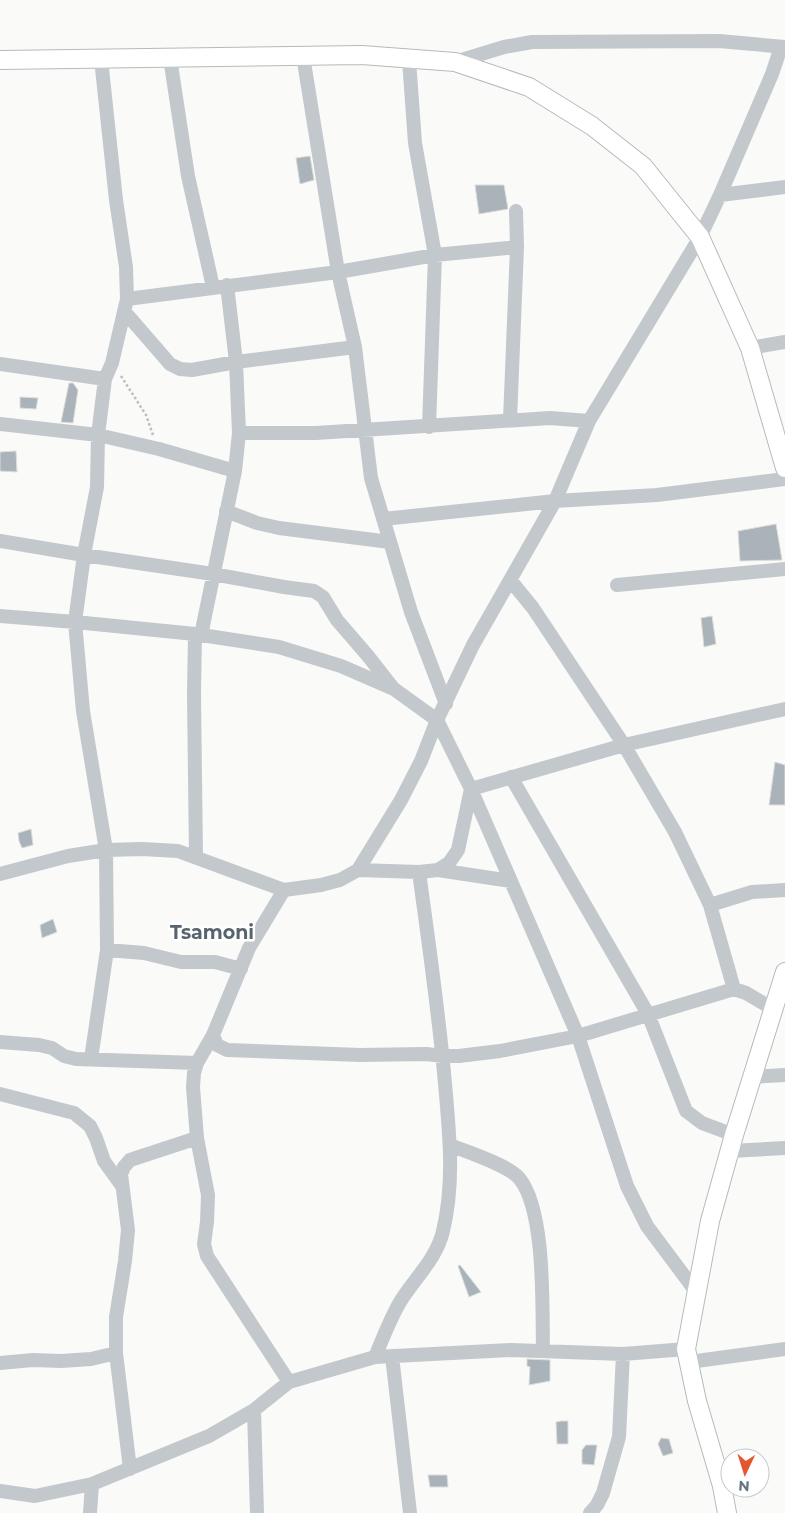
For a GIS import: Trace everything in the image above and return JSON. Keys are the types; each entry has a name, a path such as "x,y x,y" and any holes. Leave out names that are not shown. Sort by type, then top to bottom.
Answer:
{"main road":[{"path":"0,60 362,55 455,62 529,87 592,126 643,166 700,237 750,348 779,425 785,468"},
{"path":"727,1513 722,1486 697,1401 687,1355 710,1221 751,1078 785,972"}],"street":[{"path":"0,874 68,856 106,850 142,849 178,851 284,890 321,885 340,880 358,870 401,800 421,761 473,645 555,501 589,421 700,237 720,195 783,47 719,41 532,42 455,62"},
{"path":"303,56 338,272 355,347 370,478 411,612 446,704"},
{"path":"170,58 188,176 220,286 236,362 239,433 226,511 198,635 194,694 196,857"},
{"path":"91,1059 107,950 106,850 83,711 75,622 84,555 97,487 98,435 105,379 112,363 125,305 126,267 116,200 101,59"},
{"path":"409,60 415,143 435,255 429,427"},
{"path":"720,195 785,187"},
{"path":"510,420 516,211"},
{"path":"125,305 220,286 338,272 435,255 516,247"},
{"path":"125,305 170,364 180,369 192,370 236,362 355,347"},
{"path":"750,348 785,342"},
{"path":"0,364 105,379"},
{"path":"239,433 316,433 550,418 589,421"},
{"path":"0,424 98,435 159,449 234,471"},
{"path":"383,519 555,501 657,495 785,479"},
{"path":"226,511 257,523 279,528 390,542"},
{"path":"0,541 213,574 319,593 338,620 394,689"},
{"path":"618,586 785,569"},
{"path":"510,581 533,608 624,745 675,832 710,905 734,990"},
{"path":"0,616 198,635 279,647 341,666 394,689 438,720 471,789 578,1036 627,1186 647,1226 697,1293"},
{"path":"471,789 624,745 785,709"},
{"path":"511,777 648,1014 686,1111 732,1143 785,1148"},
{"path":"438,870 449,863 458,850 471,789"},
{"path":"358,870 419,872 438,870 511,881"},
{"path":"375,1357 389,1322 401,1301 437,1250 443,1231 448,1198 451,1158 443,1056 419,872"},
{"path":"284,890 249,948 213,1035 197,1063 192,1087 197,1138 208,1195 204,1244 207,1256 289,1382"},
{"path":"710,905 752,892 785,890"},
{"path":"107,950 144,954 181,962 215,962 241,969"},
{"path":"213,1035 218,1045 227,1050 360,1055 426,1054 459,1056 500,1051 578,1036 734,990 746,994 773,1009"},
{"path":"0,1042 52,1048 64,1056 76,1059 197,1063"},
{"path":"751,1078 785,1075"},
{"path":"0,1094 74,1113 90,1126 104,1161 123,1186"},
{"path":"130,1469 116,1353 116,1317 126,1261 128,1230 121,1174 130,1160 197,1138"},
{"path":"450,1145 510,1170 520,1178 531,1201 537,1224 541,1273 543,1351"},
{"path":"0,1491 34,1496 92,1484 209,1436 254,1410 289,1382 375,1357 511,1350 687,1355 785,1349"},
{"path":"0,1363 33,1360 91,1359 116,1353"},
{"path":"590,1513 597,1506 603,1492 619,1437 624,1354"},
{"path":"392,1356 410,1513"},
{"path":"254,1410 257,1513"},
{"path":"90,1513 92,1484"}],"path":[{"path":"112,363 146,415 159,449"}],"building":[{"path":"310,156 314,180 300,184 296,158"},
{"path":"475,185 504,185 508,209 479,214"},
{"path":"69,383 73,383 78,390 73,423 61,422"},
{"path":"20,397 38,398 36,409 20,408"},
{"path":"16,451 17,472 0,471 0,452"},
{"path":"776,524 782,560 740,561 738,531"},
{"path":"712,616 716,644 704,647 701,618"},
{"path":"775,762 785,765 785,805 769,805"},
{"path":"31,829 33,845 22,848 18,833"},
{"path":"53,919 57,932 42,938 40,925"},
{"path":"460,1265 481,1292 469,1297 458,1266"},
{"path":"527,1359 550,1360 550,1381 529,1385 530,1367 527,1366"},
{"path":"568,1421 568,1444 557,1444 556,1422"},
{"path":"661,1438 669,1439 673,1453 663,1456 658,1444"},
{"path":"586,1445 597,1445 594,1465 582,1464 582,1450"},
{"path":"428,1475 447,1475 448,1487 430,1487"}],"district":[{"name":"Tsamoni","path":"212,932"}]}
